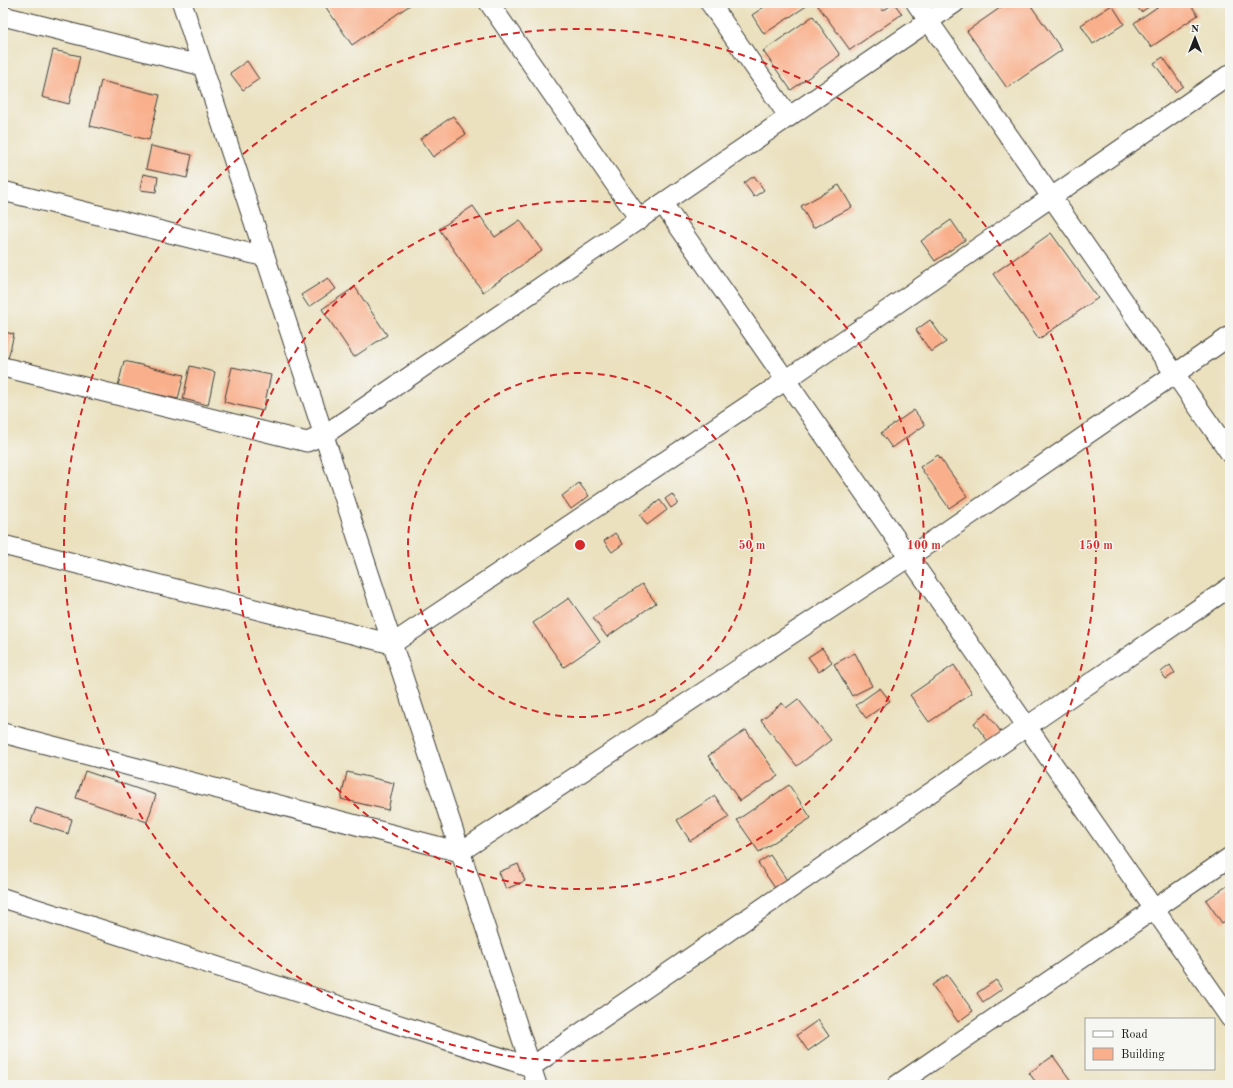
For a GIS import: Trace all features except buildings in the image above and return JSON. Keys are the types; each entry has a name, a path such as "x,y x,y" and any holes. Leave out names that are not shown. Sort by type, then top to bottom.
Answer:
{"street":[{"path":"182,3 537,1085"},
{"path":"489,3 640,220"},
{"path":"710,3 790,117"},
{"path":"916,3 1230,453"},
{"path":"3,367 307,442 324,435 955,3"},
{"path":"3,16 203,66"},
{"path":"3,545 392,644 786,380 1230,74"},
{"path":"3,191 265,256"},
{"path":"663,204 1230,1018"},
{"path":"3,733 460,852 909,557 1230,336"},
{"path":"531,1067 1230,587"},
{"path":"897,1085 1230,856"},
{"path":"3,898 531,1067"}]}
